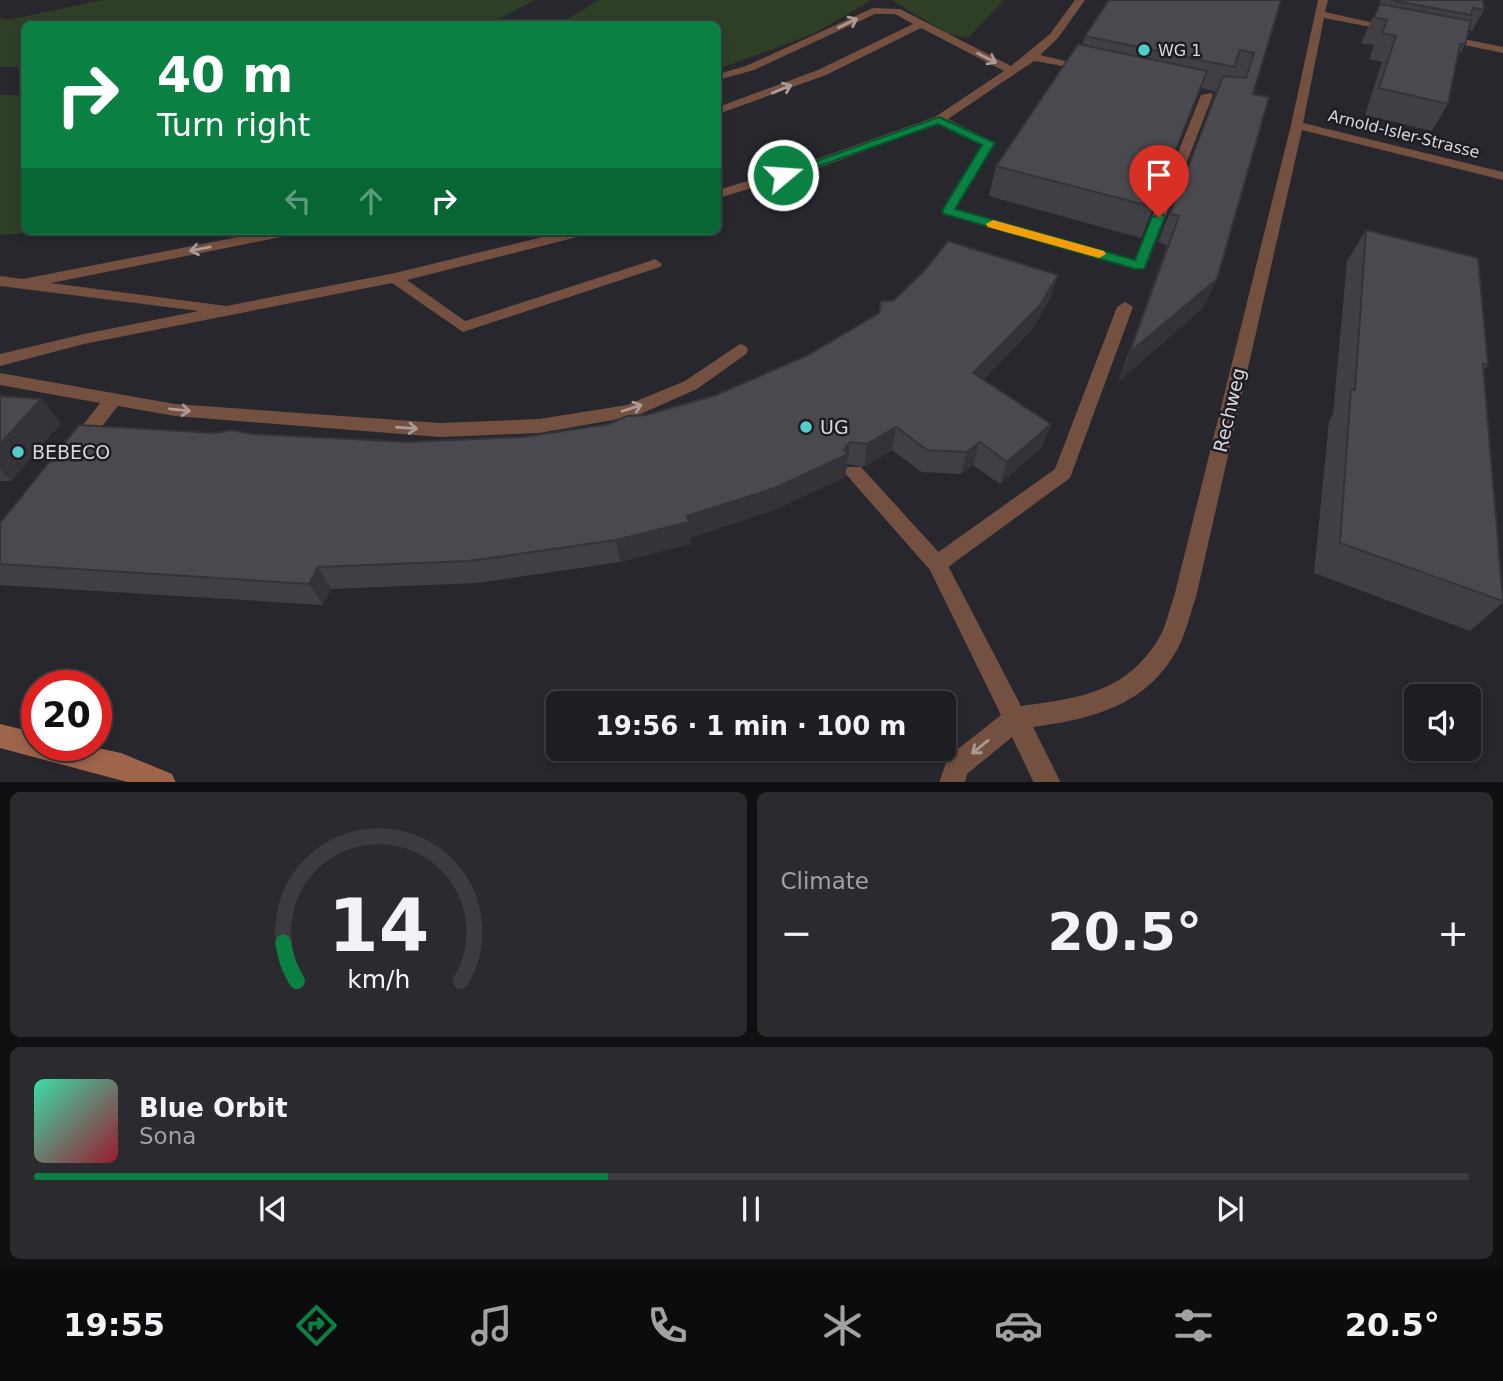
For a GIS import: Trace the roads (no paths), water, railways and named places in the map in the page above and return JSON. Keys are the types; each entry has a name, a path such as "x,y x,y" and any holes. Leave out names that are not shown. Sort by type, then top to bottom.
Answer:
{"main road":[{"path":"0,736 21,741"},
{"path":"101,761 163,782"}],"street":[{"path":"721,193 805,168 939,120 1032,57 1054,36 1080,0"},
{"path":"1321,7 1398,30"},
{"name":"Rechweg","path":"1016,718 1099,704 1143,677 1169,643 1185,597 1297,125 1321,7"},
{"path":"721,76 750,68 873,11 897,11 1011,70"},
{"path":"721,110 759,99 865,54 921,24"},
{"path":"1438,37 1503,50"},
{"path":"1032,57 1104,72"},
{"path":"939,120 989,143 948,211 1140,266 1207,95"},
{"name":"Arnold-Isler-Strasse","path":"1297,125 1503,176"},
{"path":"26,283 271,235"},
{"path":"0,360 84,339 396,278 568,235"},
{"path":"396,278 463,327 655,264"},
{"path":"0,281 234,311"},
{"path":"937,564 1063,473 1125,307"},
{"path":"0,379 174,410 440,430 539,426 630,411 691,385 740,350"},
{"path":"69,454 112,401"},
{"path":"855,472 937,564 1048,782"},
{"path":"952,782 957,766 1016,718"}],"place":[{"name":"WG 1","path":"1144,50"},
{"name":"UG","path":"806,427"},
{"name":"BEBECO","path":"18,452"}]}
